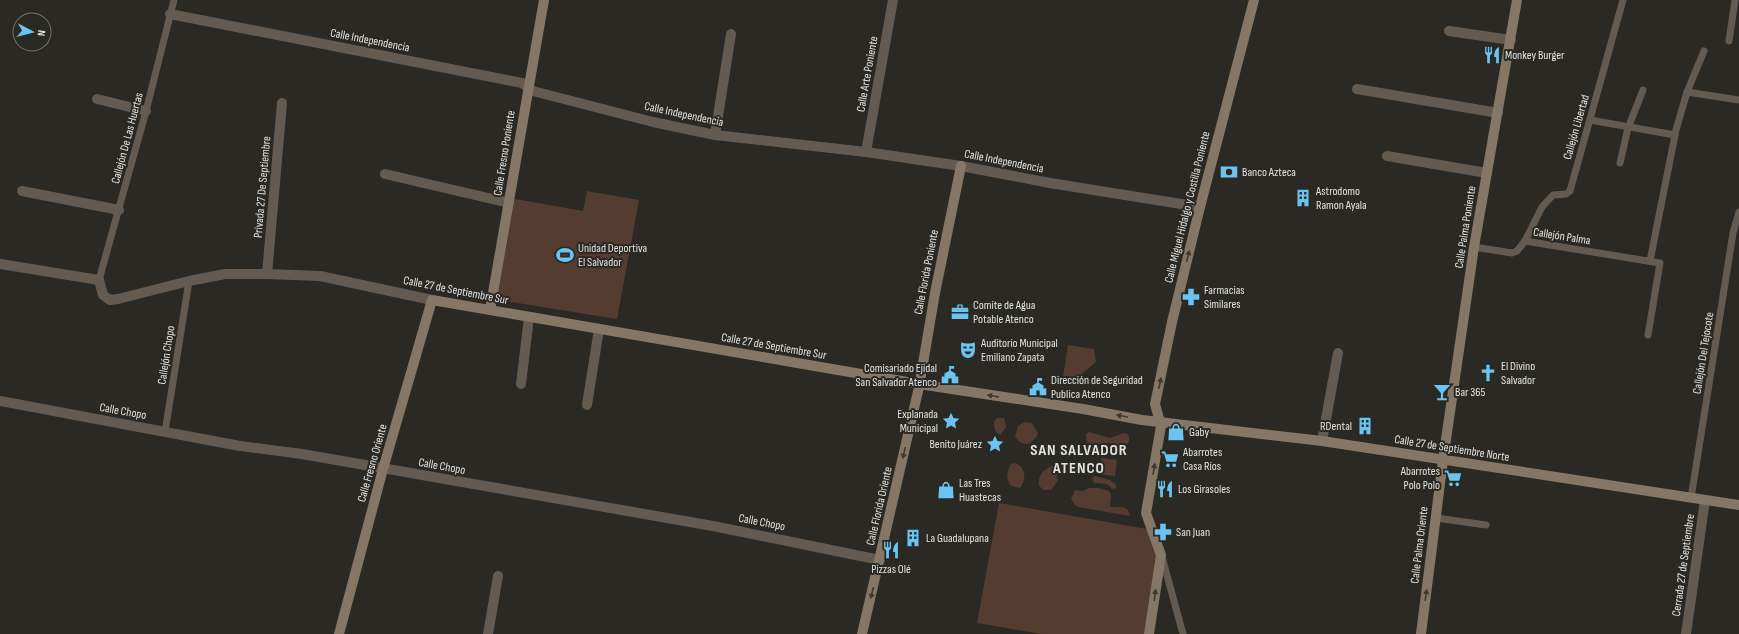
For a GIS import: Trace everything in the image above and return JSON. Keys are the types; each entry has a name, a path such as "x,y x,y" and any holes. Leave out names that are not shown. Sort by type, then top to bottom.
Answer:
{"street":[{"name":"Calle Fresno Poniente","path":"490,310 544,0"},
{"name":"Calle Arte Poniente","path":"866,152 893,0"},
{"name":"Calle Miguel Hidalgo y Costilla Poniente","path":"1160,421 1155,404 1172,322 1200,207 1254,0"},
{"name":"Calle Palma Poniente","path":"1443,460 1474,247 1517,0"},
{"name":"Calle Independencia","path":"170,14 522,83 533,91 653,122 715,135 866,152 961,166 1050,184 1200,207"},
{"path":"1449,31 1511,40"},
{"path":"715,135 731,34"},
{"path":"1357,89 1498,112"},
{"path":"97,99 146,111"},
{"name":"Privada 27 De Septiembre","path":"267,274 282,103"},
{"path":"1387,156 1487,173"},
{"name":"Calle Florida Poniente","path":"920,384 935,293 961,166"},
{"path":"385,174 509,203"},
{"path":"22,191 119,210"},
{"path":"0,264 100,280"},
{"name":"Calle 27 de Septiembre Sur","path":"100,280 103,296 110,300 225,274 320,276 432,300 529,317 920,384 1083,409 1142,420 1160,421"},
{"name":"Calle Fresno Oriente","path":"339,634 383,469 432,300"},
{"path":"521,384 529,317"},
{"path":"587,406 599,329"},
{"path":"1322,441 1338,353"},
{"name":"Calle Florida Oriente","path":"862,634 920,384"},
{"name":"Calle Chopo","path":"0,401 240,446 302,454 713,526 880,560"},
{"path":"1149,634 1161,555 1146,513 1160,421"},
{"name":"Calle 27 de Septiembre Norte","path":"1160,421 1322,441 1739,505"},
{"name":"Calle Palma Oriente","path":"1421,634 1443,460"},
{"name":"Cerrada 27 de Septiembre","path":"1686,634 1705,500"},
{"path":"488,634 498,576"}],"lane":[{"name":"Callejón De Las Huertas","path":"100,280 146,111 174,0"},
{"name":"Callejón Libertad","path":"1525,241 1542,207 1553,195 1566,194 1570,191 1623,0"},
{"path":"1729,41 1735,0"},
{"path":"1648,335 1660,263 1650,261 1675,135 1687,92 1704,51"},
{"path":"1620,163 1628,128 1643,90"},
{"path":"1687,92 1739,100"},
{"path":"1590,120 1628,128 1675,135"},
{"name":"Callejón Del Tejocote","path":"1691,498 1733,233 1739,212"},
{"name":"Callejón Palma","path":"1474,247 1512,253 1517,251 1525,241 1650,261"},
{"name":"Callejón Chopo","path":"166,432 189,281"},
{"path":"1436,518 1486,525"},
{"path":"1161,555 1183,634"}],"shaded area":[{"name":"Unidad Deportiva El Salvador","path":"587,191 639,200 617,319 492,299 510,198 583,211"},
{"path":"1068,345 1094,349 1096,362 1076,379 1063,377"},
{"path":"997,418 1004,418 1006,427 1000,435 994,426 994,422"},
{"path":"1025,422 1032,423 1038,433 1036,438 1028,444 1021,443 1015,437 1018,426"},
{"path":"1089,432 1110,438 1124,433 1128,434 1129,441 1121,448 1114,444 1108,443 1094,447 1087,443 1086,434"},
{"path":"1101,458 1117,460 1115,476 1099,474"},
{"path":"1015,463 1021,467 1024,474 1024,481 1020,488 1011,486 1007,478 1009,467 1011,464"},
{"path":"1052,466 1056,471 1058,480 1051,490 1044,490 1039,486 1040,476 1043,471"},
{"path":"1095,476 1110,480 1116,485 1116,488 1112,489 1107,484 1094,483 1092,478"},
{"path":"1089,488 1099,488 1109,491 1111,495 1110,507 1123,507 1128,510 1130,516 1078,507 1075,505 1071,499 1075,490 1082,491"},
{"path":"999,503 1147,529 1157,556 1144,634 1041,634 977,623"}],"place":[{"name":"Monkey Burger","path":"1492,55"},
{"name":"Banco Azteca","path":"1229,172"},
{"name":"Astrodomo Ramon Ayala","path":"1303,198"},
{"name":"Unidad Deportiva El Salvador","path":"565,255"},
{"name":"Farmacias Similares","path":"1191,297"},
{"name":"Comite de Agua Potable Atenco","path":"960,312"},
{"name":"Auditorio Municipal Emiliano Zapata","path":"968,350"},
{"name":"El Divino Salvador","path":"1488,373"},
{"name":"Comisariado Ejidal San Salvador Atenco","path":"950,375"},
{"name":"Dirección de Seguridad Publica Atenco","path":"1038,387"},
{"name":"Bar 365","path":"1442,392"},
{"name":"Explanada Municipal","path":"951,421"},
{"name":"RDental","path":"1365,426"},
{"name":"Gaby","path":"1176,432"},
{"name":"Benito Juárez","path":"995,444"},
{"name":"Abarrotes Casa Ríos","path":"1170,459"},
{"name":"Abarrotes Polo Polo","path":"1453,478"},
{"name":"Los Girasoles","path":"1165,489"},
{"name":"Las Tres Huastecas","path":"946,490"},
{"name":"San Juan","path":"1163,532"},
{"name":"La Guadalupana","path":"913,538"},
{"name":"Pizzas Olé","path":"891,550"}],"district":[{"name":"SAN SALVADOR ATENCO","path":"1079,458"}]}
